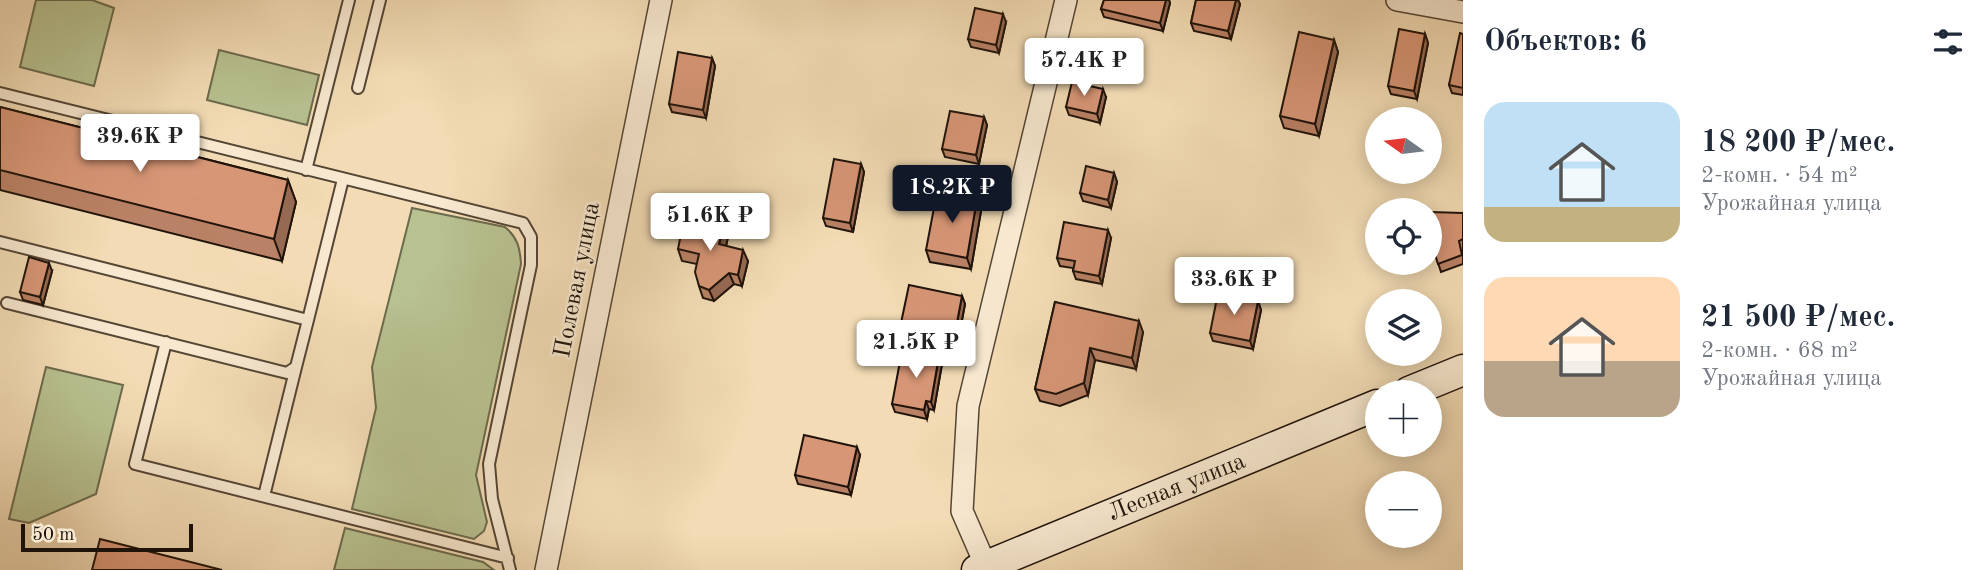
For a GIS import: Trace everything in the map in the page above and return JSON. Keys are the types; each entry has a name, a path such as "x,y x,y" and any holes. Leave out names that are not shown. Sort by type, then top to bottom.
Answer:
{"main road":[{"path":"1438,380 1463,370"},
{"name":"Лесная улица","path":"982,568 1365,410"}],"street":[{"name":"Полевая улица","path":"546,570 661,0"},
{"path":"982,568 962,511 968,406 1066,0"},
{"path":"1397,0 1462,9"}],"lane":[{"path":"306,170 349,0"},
{"path":"358,88 380,0"},
{"path":"0,93 523,223 531,237 531,265 489,464 492,499 509,564"},
{"path":"264,496 343,179"},
{"path":"0,243 308,320"},
{"path":"7,303 287,373 296,367"},
{"path":"166,342 135,464 264,496 509,564"}],"green space":[{"path":"36,0 92,0 114,8 94,86 20,67"},
{"path":"219,50 319,75 307,125 207,100"},
{"path":"412,208 505,227 516,239 520,253 521,264 476,475 487,522 484,531 474,539 352,509 376,408 372,367"},
{"path":"46,367 123,385 96,494 29,523 9,519"},
{"path":"345,528 483,562 494,570 334,570"}],"building":[{"path":"1104,0 1166,0 1160,23 1101,9"},
{"path":"1196,0 1236,0 1228,31 1191,23"},
{"path":"975,8 1003,14 996,45 968,39"},
{"path":"1399,29 1425,34 1414,91 1388,86"},
{"path":"1299,32 1334,40 1315,124 1280,116"},
{"path":"1460,33 1463,34 1463,88 1449,85"},
{"path":"678,52 712,58 703,110 669,104"},
{"path":"1072,82 1103,89 1097,114 1066,107"},
{"path":"0,107 288,180 274,239 0,170"},
{"path":"950,111 984,117 976,155 942,149"},
{"path":"834,159 861,164 850,223 823,218"},
{"path":"1086,166 1114,173 1108,200 1080,193"},
{"path":"937,192 977,199 967,258 926,250"},
{"path":"1442,212 1463,213 1463,239 1459,241 1462,255 1442,262"},
{"path":"704,220 724,226 719,244 743,250 738,275 729,273 709,290 699,286 695,272 699,254 678,249 681,234 693,222"},
{"path":"1064,222 1108,230 1099,276 1073,271 1075,261 1057,258"},
{"path":"29,257 49,263 40,297 20,292"},
{"path":"909,285 962,296 955,333 901,323"},
{"path":"1218,293 1258,301 1250,341 1210,333"},
{"path":"1055,302 1139,321 1132,358 1090,348 1084,383 1056,394 1035,389"},
{"path":"910,351 939,356 931,402 926,401 924,410 892,404 901,356 909,357"},
{"path":"804,435 857,447 848,487 795,475"},
{"path":"100,539 222,570 92,570"}]}
